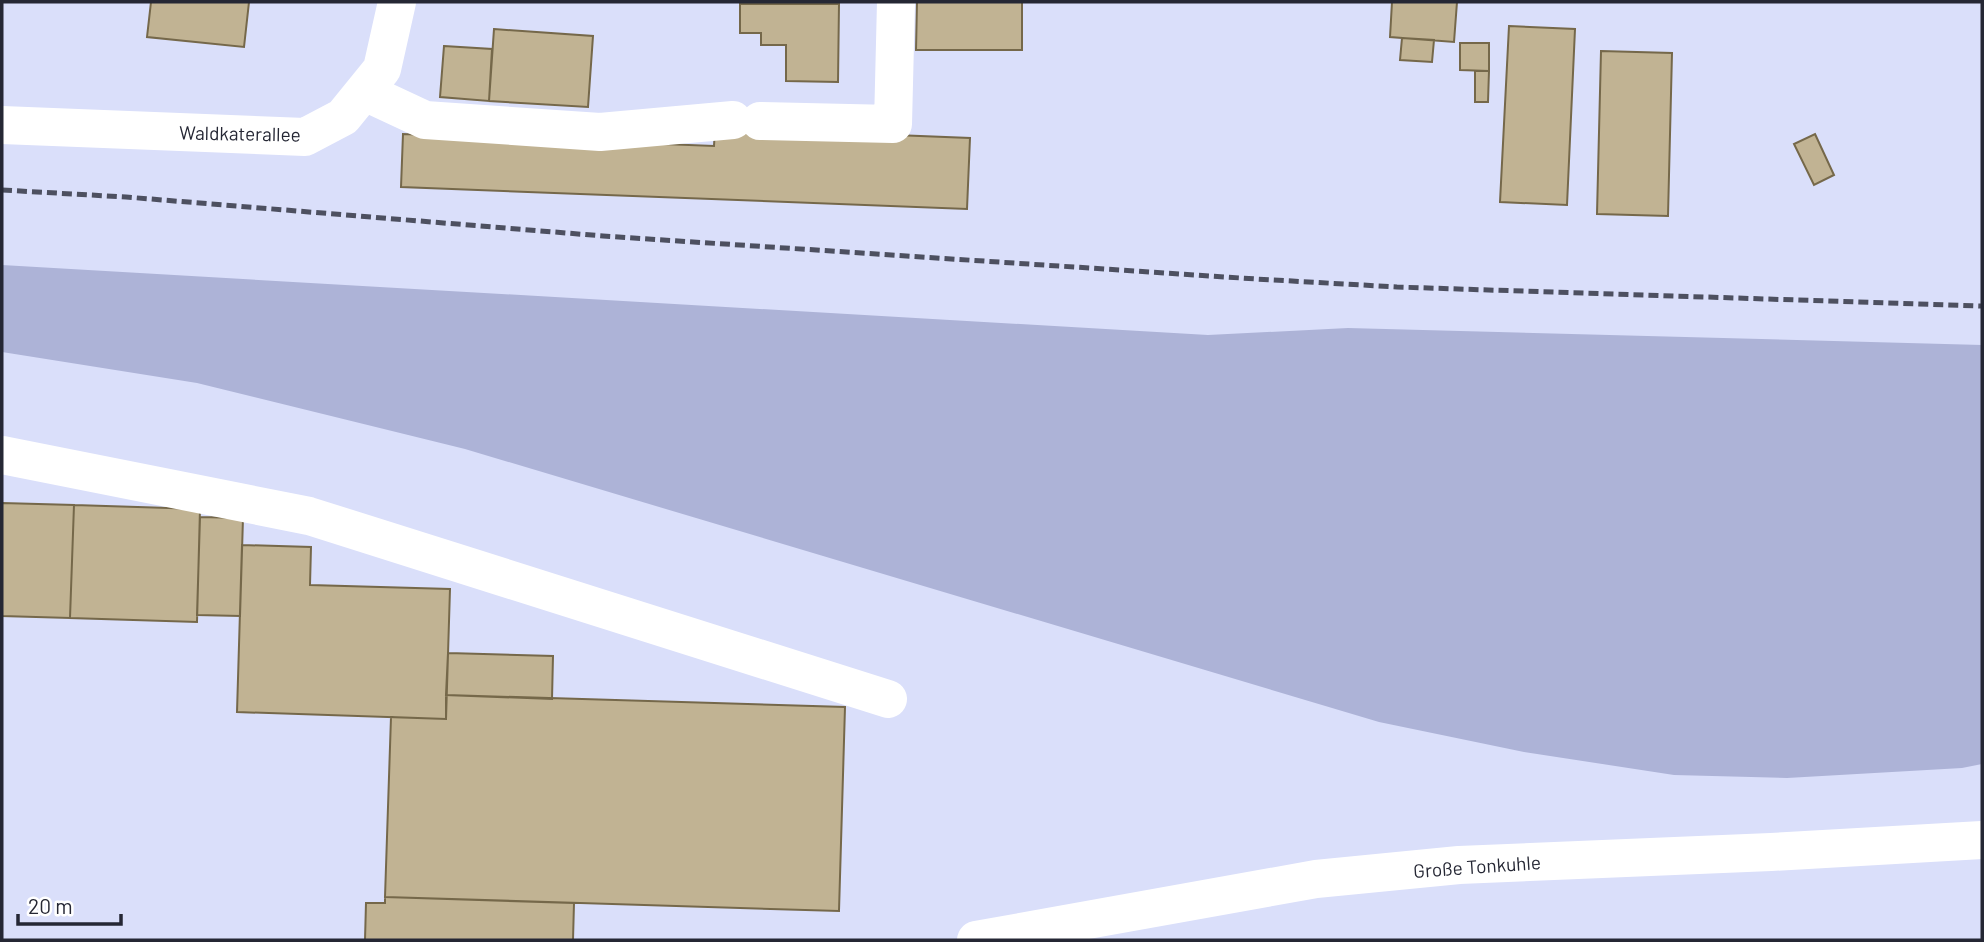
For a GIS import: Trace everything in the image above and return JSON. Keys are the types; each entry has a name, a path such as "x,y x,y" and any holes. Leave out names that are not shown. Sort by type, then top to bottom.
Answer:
{"street":[{"name":"Waldkaterallee","path":"2,125 305,137 343,117 382,69 397,2"},
{"path":"365,92 425,120 600,132 746,120 893,124 896,2"},
{"path":"2,455 309,516 888,699"},
{"name":"Große Tonkuhle","path":"976,940 1079,930 1316,879 1459,864 1757,853 1982,840"}],"shaded area":[{"path":"2,265 1208,335 1348,328 1982,345 1982,764 1962,768 1787,778 1674,775 1524,752 1379,722 465,449 197,383 2,352"}],"building":[{"path":"151,2 249,2 244,47 147,37"},
{"path":"832,2 832,4 767,4"},
{"path":"917,2 1022,2 1022,50 916,50"},
{"path":"1392,2 1457,2 1454,42 1390,37"},
{"path":"740,4 839,4 838,82 786,81 786,45 761,45 761,33 740,33"},
{"path":"1509,26 1575,29 1567,205 1500,202"},
{"path":"494,29 593,36 588,107 489,101"},
{"path":"1402,38 1434,40 1432,62 1400,60"},
{"path":"1460,43 1489,43 1489,71 1460,70"},
{"path":"444,46 492,49 489,101 440,97"},
{"path":"1601,51 1672,53 1668,216 1597,214"},
{"path":"1475,71 1489,71 1488,102 1475,102"},
{"path":"715,128 970,138 967,209 401,187 403,134 714,146"},
{"path":"1815,134 1834,175 1814,185 1794,144"},
{"path":"2,503 74,505 70,618 2,616"},
{"path":"74,505 200,509 197,622 70,618"},
{"path":"200,517 243,518 240,616 197,615"},
{"path":"242,545 311,547 310,585 450,589 446,719 237,712"},
{"path":"448,653 553,656 552,699 446,695"},
{"path":"446,695 845,707 839,911 385,897 391,717 446,719"},
{"path":"385,897 574,903 573,940 365,940 366,903 385,903"}],"railway":[{"path":"2,190 126,197 603,236 1256,279 1397,287 1982,306"}]}
